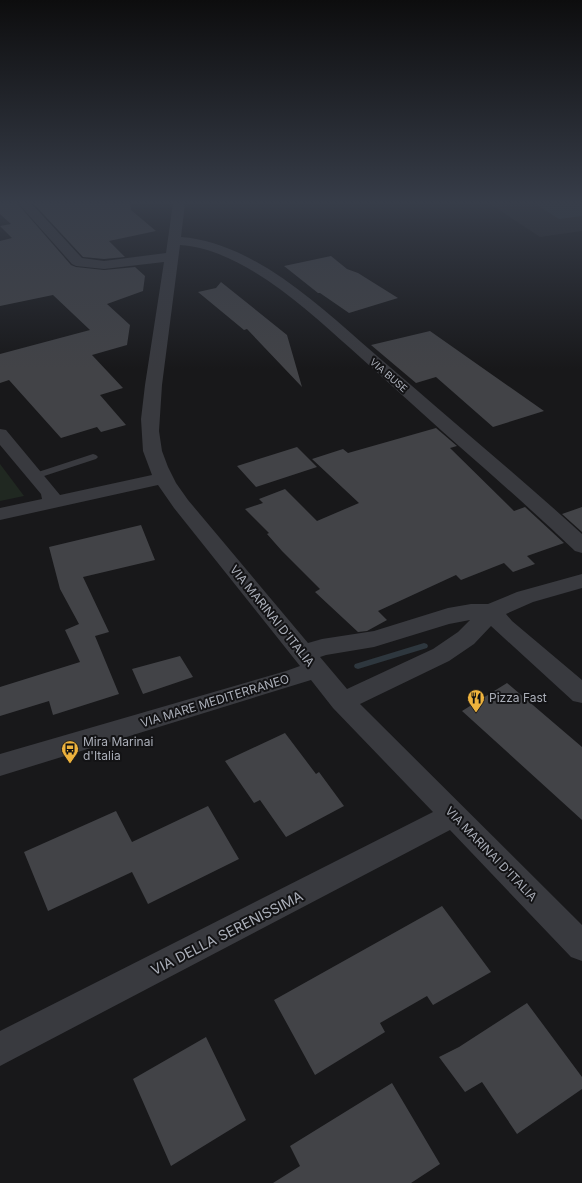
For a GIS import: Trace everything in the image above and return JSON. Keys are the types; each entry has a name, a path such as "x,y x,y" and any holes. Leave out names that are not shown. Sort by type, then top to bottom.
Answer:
{"street":[{"name":"VIA BUSE","path":"75,258 81,263 112,265 151,258"},
{"name":"VIA MARINAI D'ITALIA","path":"172,258 154,379 151,422 151,442 156,462 163,478 181,504 342,701 582,946"},
{"name":"VIA BUSE","path":"240,258 269,276 316,310 529,496 582,546"},
{"path":"0,434 50,493 53,502"},
{"path":"0,514 163,478"},
{"name":"VIA MARE MEDITERRANEO","path":"342,701 366,691 441,654 466,638 491,612 525,597 582,581"},
{"name":"VIA MARE MEDITERRANEO","path":"0,765 285,680 309,662 322,647 374,638 448,616 471,612 491,612"},
{"path":"491,612 504,627 582,694"},
{"name":"VIA DELLA SERENISSIMA","path":"0,1049 430,828 452,815"}],"lane":[{"path":"35,476 93,457"}],"shaded area":[{"path":"0,464 24,496 0,501"}],"building":[{"path":"0,258 65,258 71,265 76,267 104,270 135,267 145,276 143,291 107,304 130,325 127,345 92,355 123,388 100,395 126,425 101,432 97,427 61,438 9,380 0,383 0,354 90,330 53,295 0,306"},
{"path":"321,258 334,258 347,269 358,273 398,298 349,313 318,293 284,266"},
{"path":"221,282 287,335 302,387 247,329 244,330 198,292 216,288"},
{"path":"430,331 544,411 493,427 436,377 416,383 371,345"},
{"path":"436,428 457,446 450,448 514,511 525,507 564,543 527,556 535,564 513,572 504,563 461,580 456,575 378,611 387,620 367,631 358,632 315,592 320,589 282,551 267,534 269,533 245,509 263,503 259,499 285,489 317,521 359,503 312,459 343,449 348,453"},
{"path":"297,447 317,467 256,487 237,466"},
{"path":"582,507 582,532 562,514"},
{"path":"141,525 155,560 83,577 109,632 95,636 119,694 53,715 49,701 0,716 0,687 80,662 65,630 79,624 60,589 49,547"},
{"path":"180,656 193,677 143,694 132,669"},
{"path":"507,683 582,747 582,820 462,711"},
{"path":"285,733 316,774 319,772 344,806 286,837 260,800 254,803 225,761"},
{"path":"208,806 239,859 148,904 132,872 48,911 24,852 116,811 132,842"},
{"path":"442,906 491,972 433,1005 427,996 380,1023 385,1032 315,1075 274,1000"},
{"path":"527,1003 582,1077 582,1089 517,1134 482,1082 465,1092 439,1057 459,1047"},
{"path":"206,1037 246,1120 171,1166 133,1079"},
{"path":"392,1083 440,1164 411,1183 273,1183 300,1166 290,1146"}],"waterway":[{"path":"358,666 424,646"}],"place":[{"name":"Pizza Fast","path":"476,713"},
{"name":"Mira Marinai d'Italia","path":"70,764"}]}
